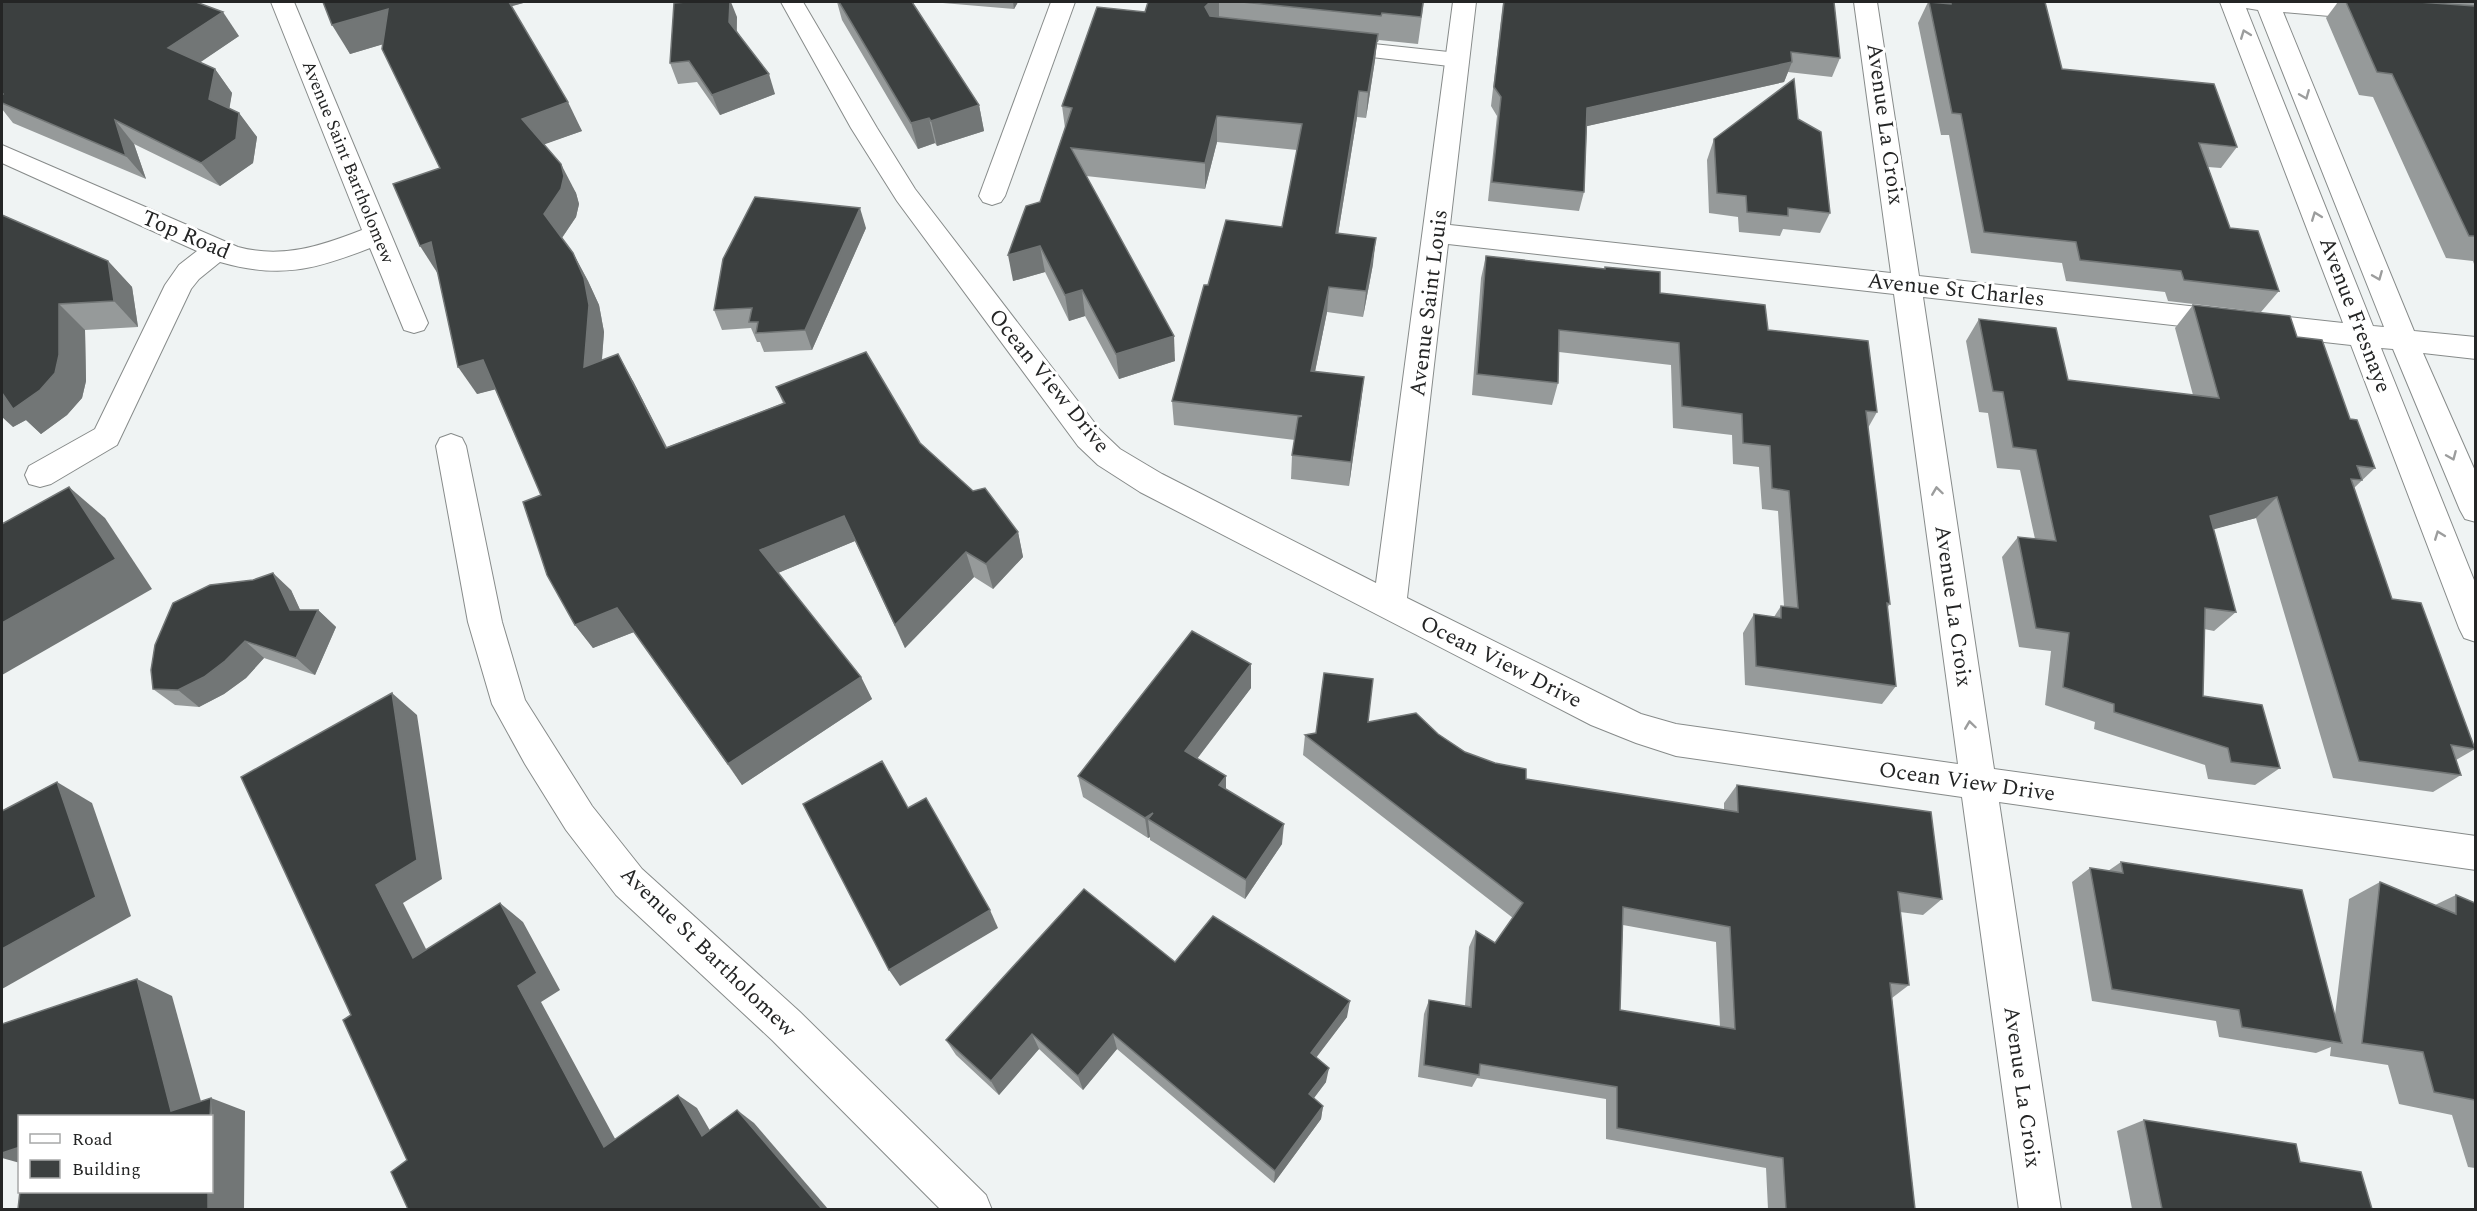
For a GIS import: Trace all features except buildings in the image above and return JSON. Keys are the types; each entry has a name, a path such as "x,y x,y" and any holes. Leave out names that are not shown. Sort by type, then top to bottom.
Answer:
{"street":[{"name":"Avenue Saint Bartholomew","path":"282,2 414,323"},
{"name":"Ocean View Drive","path":"792,2 864,128 906,195 1060,403 1089,438 1126,470 1603,714 1676,740 2475,853"},
{"path":"992,196 1063,2"},
{"name":"Avenue Saint Louis","path":"1390,604 1464,2"},
{"name":"Avenue La Croix","path":"1866,2 2040,1209"},
{"name":"Avenue Fresnaye","path":"2232,2 2363,335 2464,573 2475,628"},
{"path":"2262,2 2396,15"},
{"name":"Avenue Fresnaye","path":"2262,2 2475,510"},
{"name":"Top Road","path":"2,153 252,262 290,262 315,258 377,235"},
{"name":"Avenue St Charles","path":"1437,233 2475,348"},
{"path":"39,475 106,437 179,285 189,272 218,249"},
{"name":"Avenue St Bartholomew","path":"451,446 485,622 509,704 579,818 629,882 786,1026 971,1209"}],"lane":[{"path":"1311,45 1458,60"}]}
